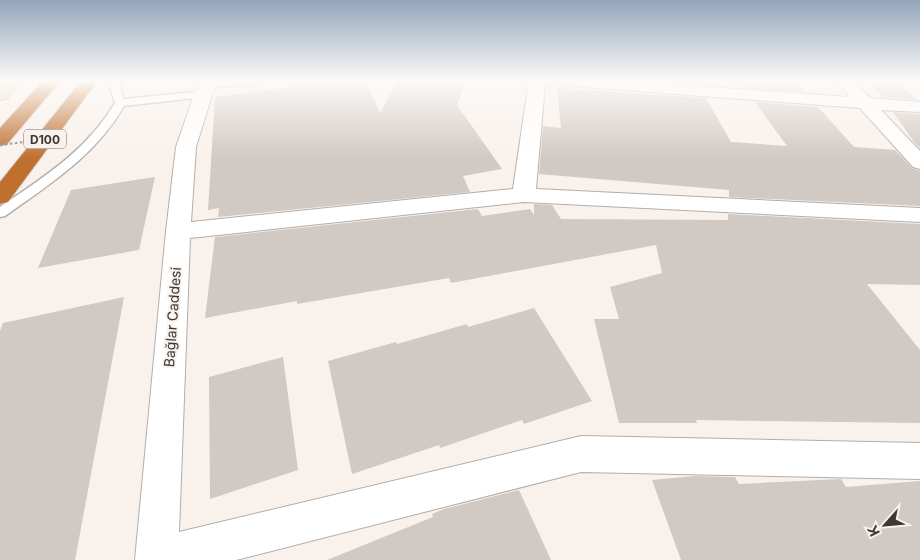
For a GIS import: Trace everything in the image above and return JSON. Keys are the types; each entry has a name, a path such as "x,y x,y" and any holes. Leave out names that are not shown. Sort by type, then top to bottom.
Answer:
{"highway":[{"name":"D100","path":"0,140 30,106"},
{"name":"D100","path":"0,197 70,106"}],"street":[{"name":"Bağlar Caddesi","path":"156,560 178,231 186,147 201,106"},
{"path":"524,195 534,106"},
{"path":"868,106 920,163"},
{"path":"178,231 524,195 920,215"},
{"path":"156,560 581,454 920,461"}],"lane":[{"path":"0,213 80,157 112,119 118,106"}],"path":[{"path":"0,145 65,137"}],"building":[{"path":"214,106 377,106 380,113 384,106 458,106 502,169 463,176 470,192 218,217 219,208 208,210"},
{"path":"559,106 711,106 731,142 787,146 758,106 818,107 854,147 895,150 912,168 920,171 920,206 729,197 729,190 539,174 543,126 561,128"},
{"path":"893,112 920,114 920,148 914,142"},
{"path":"155,177 139,250 38,268 71,190"},
{"path":"534,204 552,205 561,219 728,220 728,214 920,224 920,285 867,284 920,350 920,423 696,420 697,423 619,423 594,319 619,319 610,287 662,273 656,245 451,283 449,278 297,304 297,301 205,318 215,237 478,209 482,216 530,209 534,215"},
{"path":"124,297 75,560 0,560 0,331 3,323"},
{"path":"534,308 592,401 524,424 522,420 440,448 439,445 352,474 328,361 467,324 468,327"},
{"path":"283,357 298,470 210,499 209,377"},
{"path":"695,476 735,477 739,484 841,479 846,487 920,481 920,560 681,560 652,480"},
{"path":"519,490 551,560 327,560 433,517 432,514 444,509"}]}
